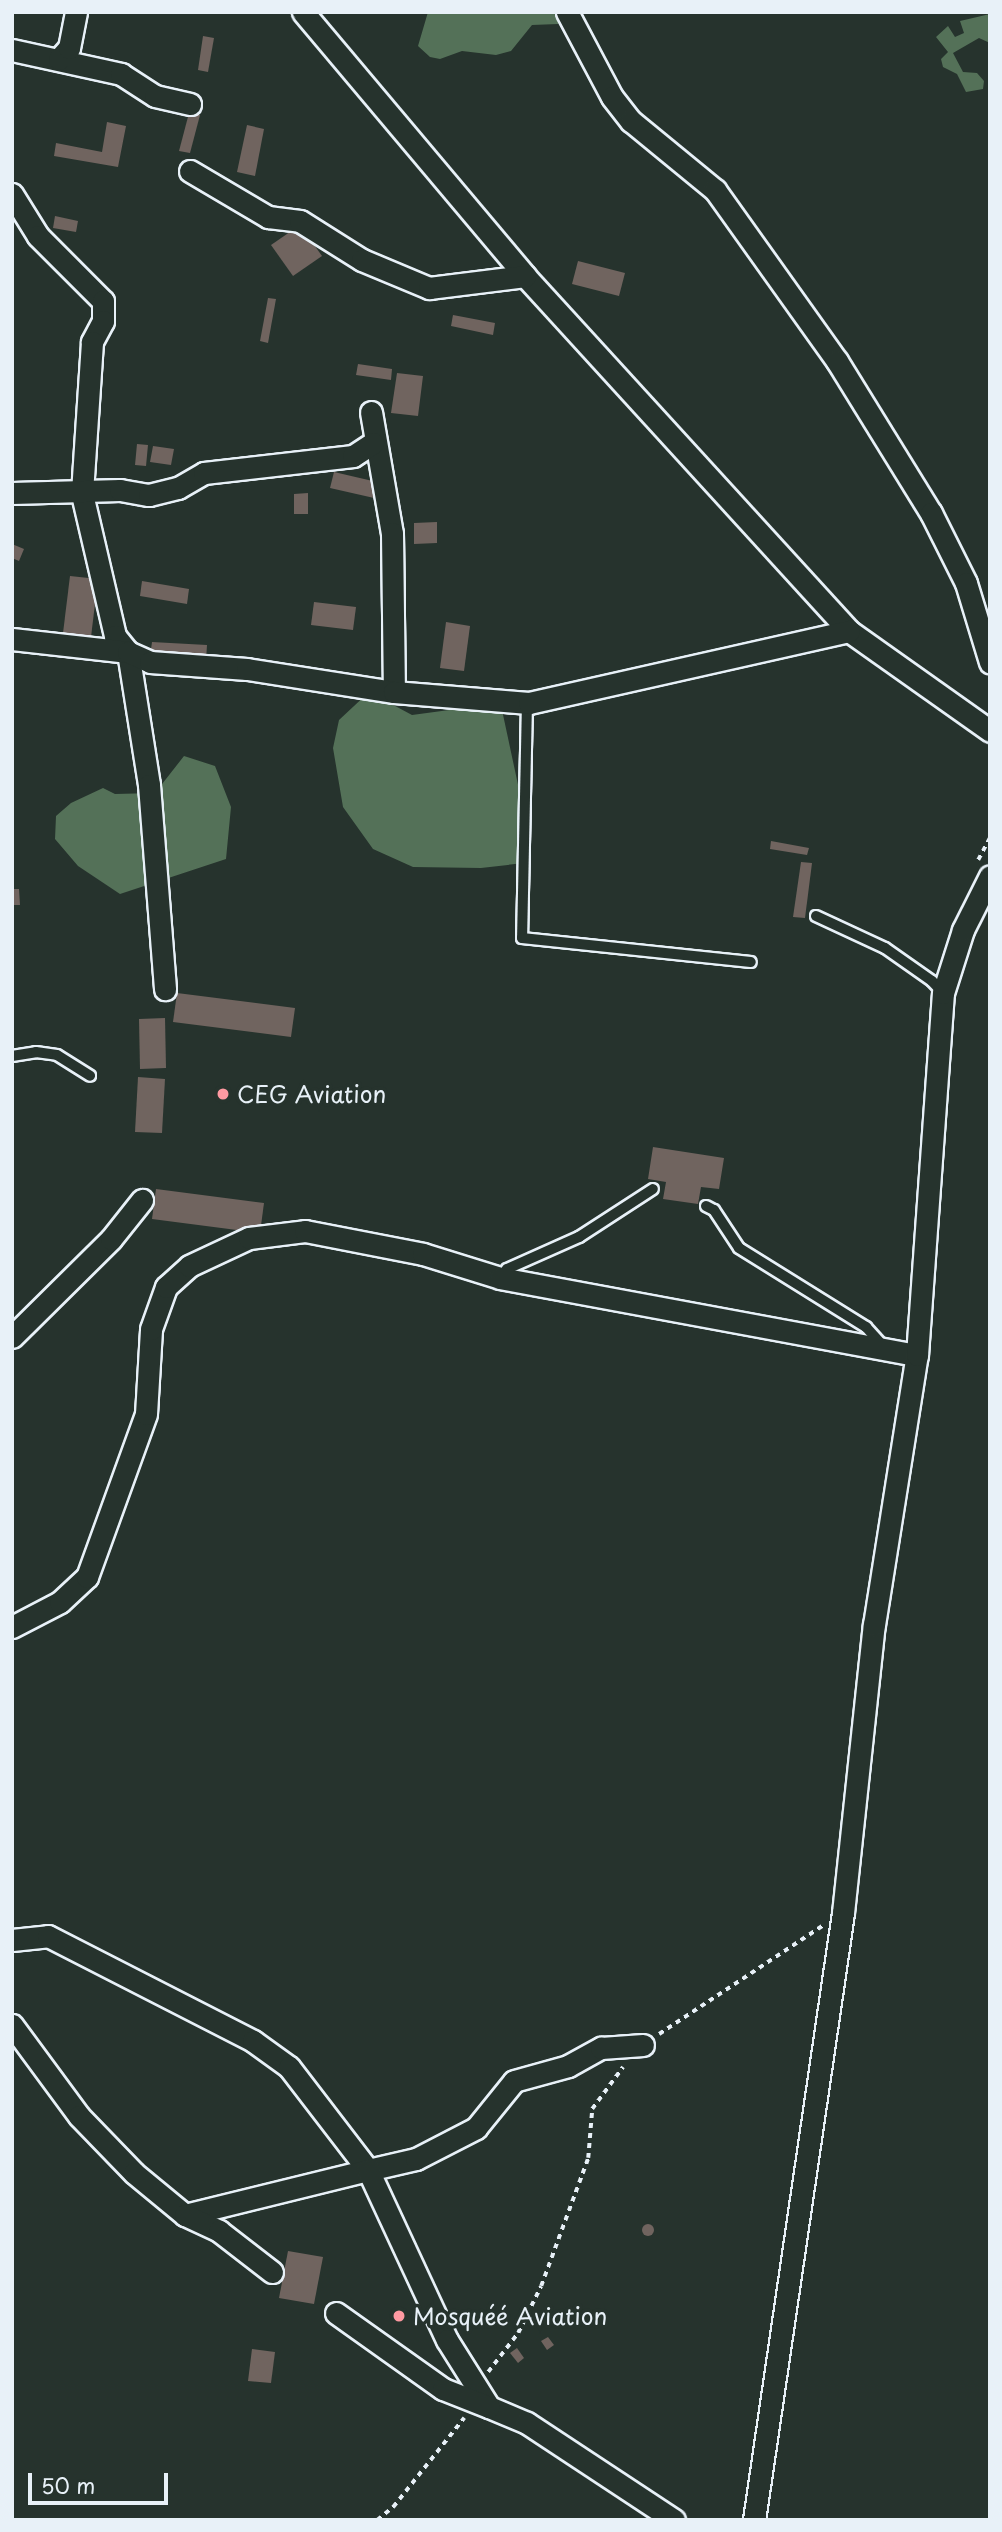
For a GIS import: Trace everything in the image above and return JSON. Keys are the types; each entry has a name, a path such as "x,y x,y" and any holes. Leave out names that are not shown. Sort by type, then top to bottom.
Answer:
{"street":[{"path":"59,59 69,48 76,12"},
{"path":"303,12 525,276 849,631 990,731"},
{"path":"567,12 612,97 631,121 715,190 837,361 931,513 966,583 990,662"},
{"path":"12,50 121,74 155,96 190,104"},
{"path":"190,171 268,217 300,221 362,260 429,288 525,276"},
{"path":"12,194 38,236 103,301 103,321 92,342 82,494 115,636 128,652 149,785 165,989"},
{"path":"371,412 373,443 384,478 392,533 394,692"},
{"path":"12,493 82,494 120,490 149,495 178,488 204,473 353,456 373,443"},
{"path":"12,639 128,652 150,662 247,669 394,692 527,702 849,631"},
{"path":"754,2520 843,1913 874,1625 917,1355 943,993 963,930 990,876"},
{"path":"12,1337 111,1239 142,1200"},
{"path":"12,1627 60,1602 87,1577 146,1414 152,1329 166,1287 189,1266 249,1238 305,1231 423,1254 500,1278 917,1355"},
{"path":"12,1940 48,1936 253,2041 289,2067 368,2170 447,2340 480,2398"},
{"path":"12,2025 79,2116 134,2173 185,2215 219,2231 272,2272"},
{"path":"185,2215 416,2159 476,2128 514,2081 568,2066 601,2048 643,2045"},
{"path":"336,2313 443,2389 480,2398 527,2423 674,2520"}],"lane":[{"path":"527,702 522,937 751,962"},
{"path":"816,916 885,948 932,981 943,993"},
{"path":"12,1056 36,1052 57,1055 90,1076"},
{"path":"500,1278 507,1269 579,1237 653,1189"},
{"path":"706,1206 714,1210 739,1248 866,1327 887,1350"}],"path":[{"path":"377,2520 393,2507 480,2398 518,2333 541,2286 588,2158 592,2109 643,2045 843,1913"}],"green space":[{"path":"428,12 558,12 561,18 558,24 532,25 511,51 496,55 462,51 440,59 430,57 418,46"},
{"path":"990,14 990,43 979,38 953,53 963,72 977,73 984,81 983,89 966,92 957,74 943,67 941,59 948,52 936,37 948,26 955,37 964,33 960,21"},
{"path":"369,692 412,715 464,708 502,710 526,822 524,863 481,868 413,867 373,849 343,807 333,748 339,720"},
{"path":"184,756 215,766 231,807 226,859 120,894 78,866 55,839 56,816 71,803 103,788 115,794 155,793"}],"building":[{"path":"203,36 214,38 208,72 198,70"},
{"path":"189,113 200,115 190,153 179,151"},
{"path":"107,122 126,126 118,167 54,156 56,143 102,152"},
{"path":"247,125 264,129 255,176 237,172"},
{"path":"55,216 78,221 76,232 53,228"},
{"path":"300,225 322,256 293,276 271,245"},
{"path":"578,261 625,273 619,296 572,284"},
{"path":"268,298 276,299 268,343 260,341"},
{"path":"453,315 495,323 493,335 451,326"},
{"path":"358,364 392,369 391,380 356,375"},
{"path":"397,373 423,376 418,416 391,413"},
{"path":"137,444 148,445 146,466 135,465"},
{"path":"153,446 174,449 171,465 150,462"},
{"path":"334,472 377,482 374,498 330,488"},
{"path":"308,493 308,514 294,514 294,494"},
{"path":"437,522 437,543 414,544 414,523"},
{"path":"12,544 24,549 19,561 12,558"},
{"path":"70,576 98,579 91,637 63,633"},
{"path":"142,581 189,589 187,604 140,596"},
{"path":"314,602 356,607 353,630 311,625"},
{"path":"446,622 470,626 464,671 440,668"},
{"path":"152,642 207,645 206,661 150,657"},
{"path":"771,841 809,848 807,855 770,849"},
{"path":"801,862 812,863 805,918 793,917"},
{"path":"12,889 19,889 20,905 12,905"},
{"path":"177,993 295,1008 291,1037 173,1022"},
{"path":"165,1018 166,1068 140,1069 139,1019"},
{"path":"138,1077 165,1079 162,1133 135,1132"},
{"path":"653,1147 724,1158 719,1189 701,1187 698,1204 663,1199 666,1182 648,1179"},
{"path":"156,1189 264,1203 260,1233 152,1219"},
{"path":"648,2224 654,2230 648,2236 642,2230"},
{"path":"288,2251 323,2257 314,2304 279,2298"},
{"path":"548,2337 554,2345 547,2350 541,2341"},
{"path":"517,2348 524,2358 518,2363 510,2353"},
{"path":"252,2349 275,2352 271,2383 248,2381"}],"place":[{"name":"CEG Aviation","path":"223,1094"},
{"name":"Mosquéé Aviation","path":"399,2316"}]}
